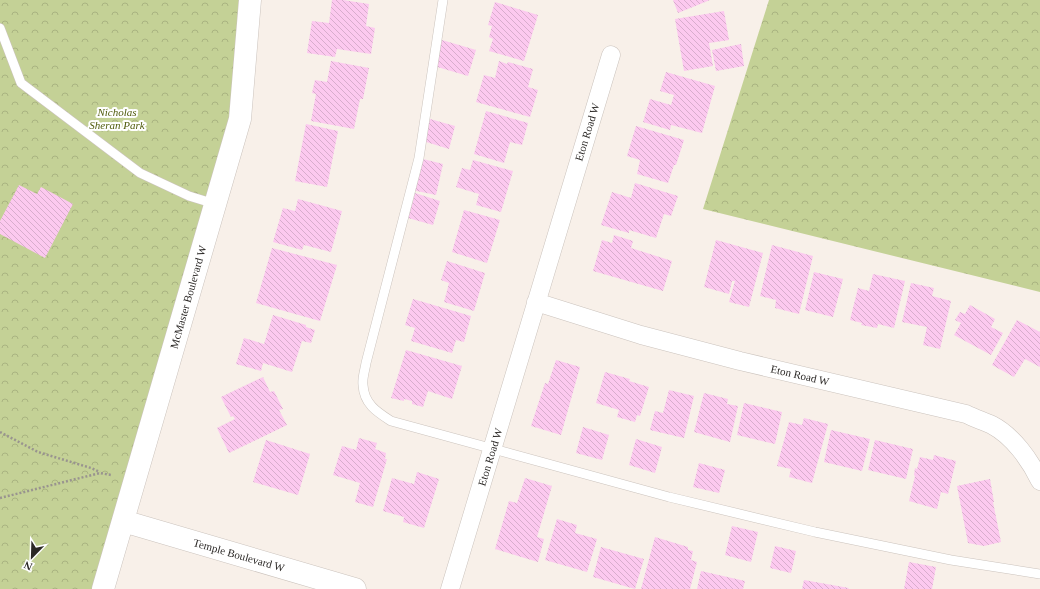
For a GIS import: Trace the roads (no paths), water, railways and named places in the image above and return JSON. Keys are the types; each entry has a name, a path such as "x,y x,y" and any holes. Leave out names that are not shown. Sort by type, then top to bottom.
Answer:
{"street":[{"name":"McMaster Boulevard W","path":"103,589 240,118 250,0"},
{"name":"Eton Road W","path":"450,589 610,55"},
{"name":"Eton Road W","path":"536,302 641,335 725,357 966,414 993,426 1013,441 1027,458 1040,481"},
{"name":"Temple Boulevard W","path":"123,521 355,589"}],"lane":[{"path":"443,0 442,15 419,158 366,363 363,384 366,398 375,410 391,421 669,497 816,532 951,560 1040,574"},
{"path":"0,28 22,83 140,173 189,196 216,204"}],"park label":[{"name":"Nicholas Sheran Park","path":"117,118"}]}
